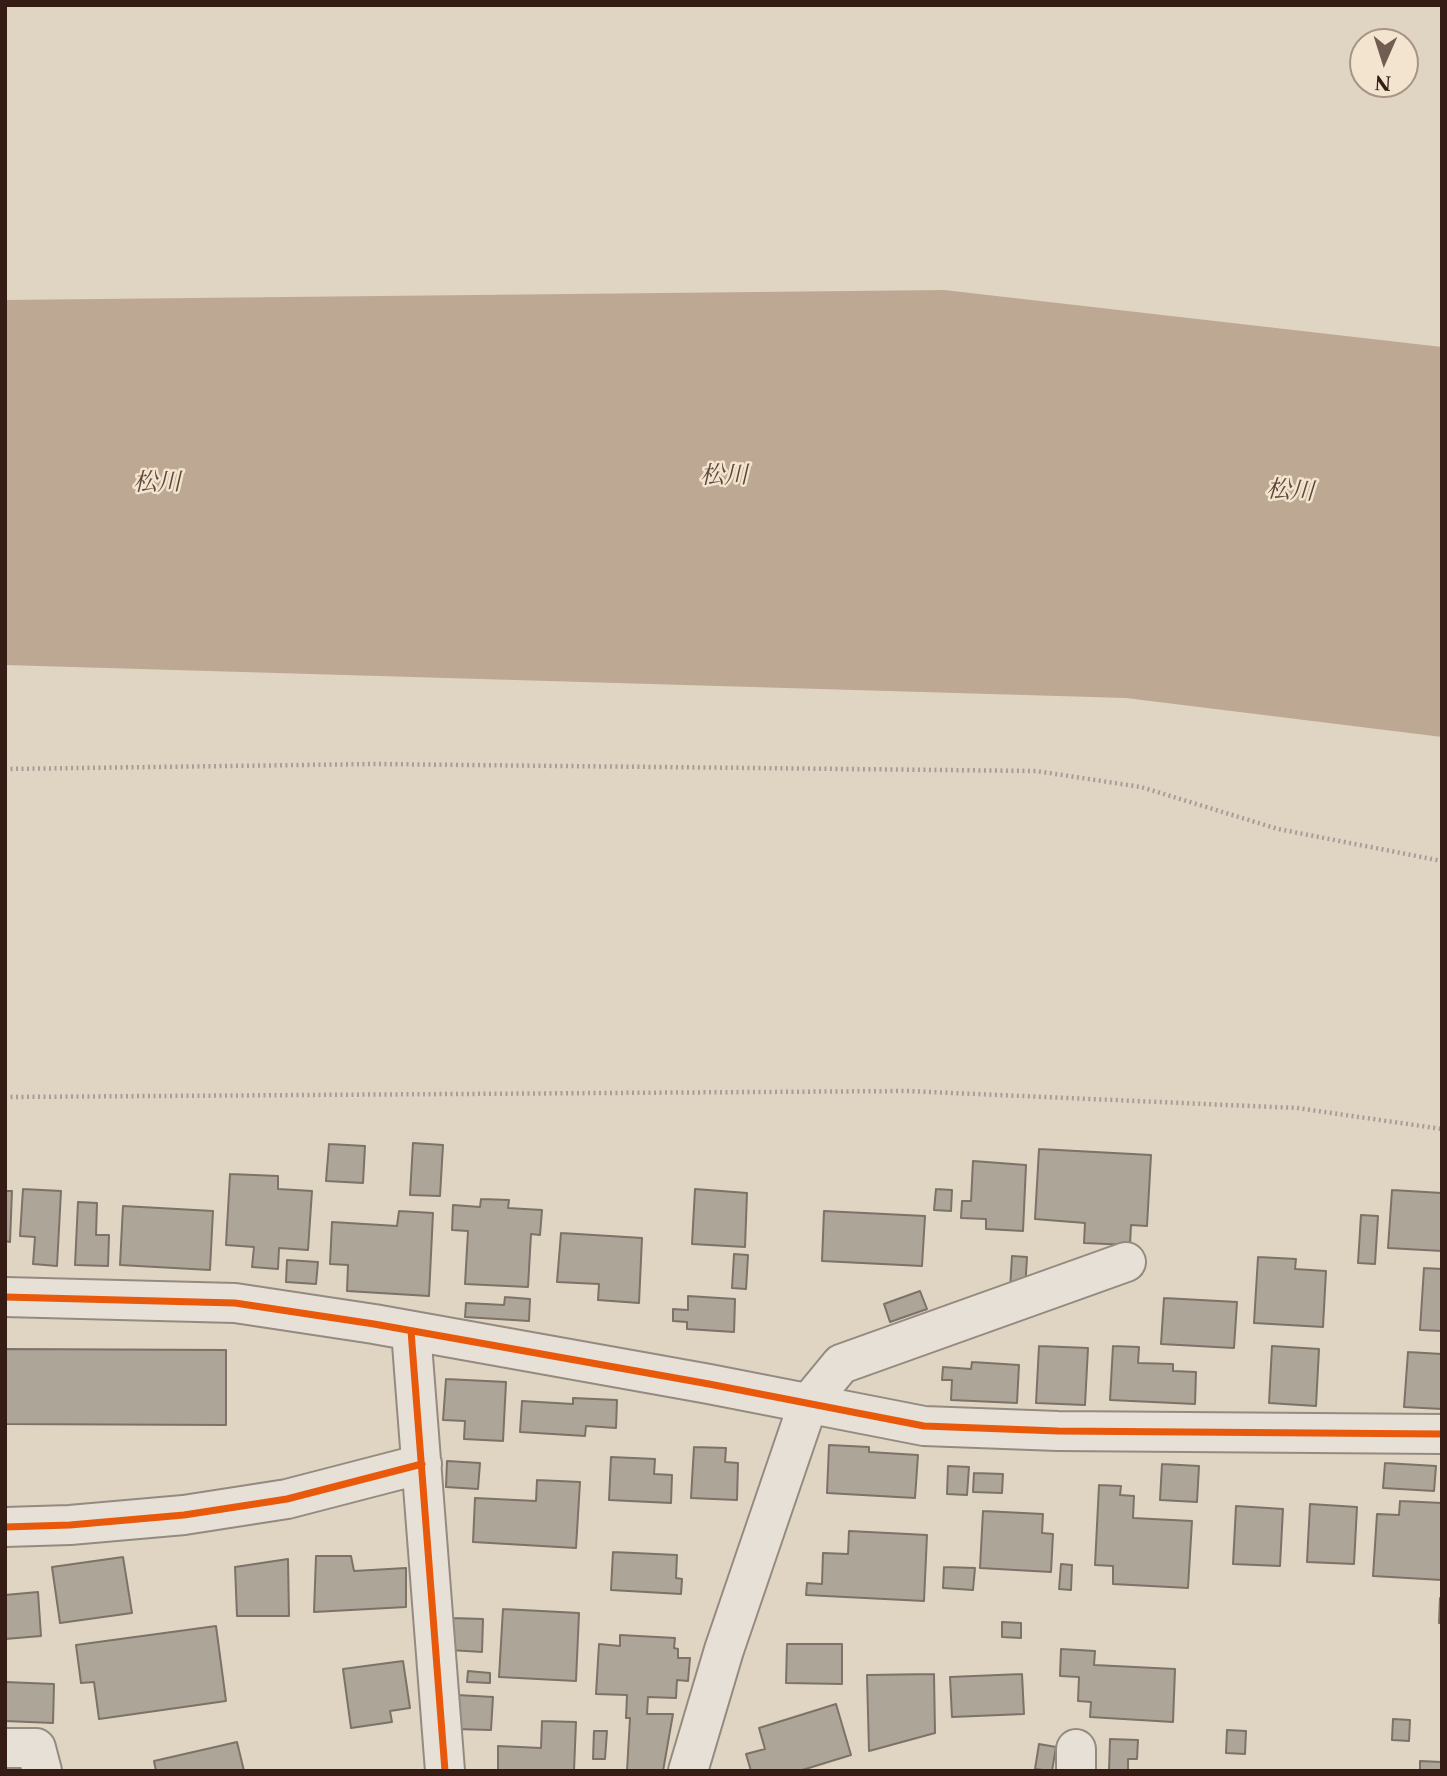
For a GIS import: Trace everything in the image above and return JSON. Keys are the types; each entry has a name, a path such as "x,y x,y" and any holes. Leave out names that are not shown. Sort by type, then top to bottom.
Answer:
{"street":[{"path":"688,1771 724,1650 808,1404 841,1364 1126,1262"},
{"path":"5,1297 235,1303 709,1384 924,1426 1058,1431 1442,1434"},
{"path":"411,1331 446,1771"},
{"path":"5,1527 70,1525 159,1517 275,1501 422,1464"},
{"path":"5,1748 36,1748 42,1771"}],"path":[{"path":"5,769 374,764 1036,771 1140,787 1278,829 1442,861"},
{"path":"5,1097 907,1091 1297,1108 1442,1129"}],"water":[{"name":"松川","path":"944,290 1442,347 1442,737 1126,698 5,665 5,300"}],"building":[{"path":"413,1143 443,1145 440,1196 410,1195"},
{"path":"329,1144 365,1146 363,1183 326,1181"},
{"path":"1039,1149 1151,1155 1147,1226 1131,1225 1130,1245 1084,1243 1085,1223 1035,1219"},
{"path":"973,1161 1026,1165 1023,1231 986,1229 986,1219 961,1218 962,1201 971,1201"},
{"path":"230,1174 278,1176 278,1189 312,1191 308,1250 279,1248 278,1269 252,1267 254,1247 226,1245"},
{"path":"23,1189 61,1191 57,1266 33,1264 35,1237 20,1236"},
{"path":"695,1189 747,1193 745,1247 692,1244"},
{"path":"936,1189 952,1190 951,1211 934,1210"},
{"path":"1392,1190 1442,1193 1442,1251 1388,1248"},
{"path":"5,1191 12,1191 10,1242 5,1241"},
{"path":"481,1199 509,1200 508,1208 542,1210 540,1235 531,1234 528,1287 465,1284 468,1231 452,1230 453,1205 480,1207"},
{"path":"78,1202 97,1203 96,1235 109,1235 108,1266 75,1265"},
{"path":"123,1206 213,1211 210,1270 120,1265"},
{"path":"399,1211 433,1213 429,1296 347,1291 348,1265 330,1264 332,1222 397,1226"},
{"path":"824,1211 925,1216 922,1266 822,1261"},
{"path":"1361,1215 1378,1216 1375,1264 1358,1263"},
{"path":"561,1233 642,1238 639,1303 598,1300 599,1284 557,1282"},
{"path":"734,1254 748,1255 746,1289 732,1288"},
{"path":"1012,1256 1027,1257 1025,1291 1010,1290"},
{"path":"1258,1257 1296,1259 1295,1269 1326,1271 1323,1327 1254,1323"},
{"path":"287,1260 318,1262 316,1284 286,1282"},
{"path":"1424,1268 1442,1269 1442,1331 1420,1330"},
{"path":"920,1291 927,1309 890,1322 884,1304"},
{"path":"688,1296 735,1299 734,1332 687,1329 687,1322 673,1321 673,1309 688,1310"},
{"path":"505,1297 530,1299 529,1321 465,1317 466,1303 504,1305"},
{"path":"1164,1298 1237,1302 1234,1348 1161,1344"},
{"path":"1039,1346 1088,1348 1085,1405 1036,1403"},
{"path":"1113,1346 1139,1347 1138,1363 1173,1364 1173,1371 1196,1372 1195,1404 1110,1400"},
{"path":"1272,1346 1319,1349 1316,1406 1269,1403"},
{"path":"5,1349 226,1350 226,1425 5,1424"},
{"path":"1408,1352 1442,1354 1442,1409 1404,1407"},
{"path":"972,1362 1019,1365 1017,1403 951,1400 952,1380 942,1380 943,1367 971,1369"},
{"path":"446,1379 506,1382 503,1441 464,1439 465,1421 443,1420"},
{"path":"573,1398 617,1400 616,1428 586,1426 585,1436 520,1432 522,1401 573,1404"},
{"path":"829,1445 869,1447 869,1452 918,1455 915,1498 827,1493"},
{"path":"694,1447 726,1448 725,1462 738,1463 737,1500 691,1498"},
{"path":"611,1457 655,1459 654,1474 672,1475 671,1503 609,1500"},
{"path":"447,1461 480,1463 478,1489 446,1487"},
{"path":"1385,1463 1436,1466 1434,1491 1383,1488"},
{"path":"1162,1464 1199,1466 1197,1502 1160,1500"},
{"path":"948,1466 969,1467 967,1495 947,1494"},
{"path":"974,1473 1003,1474 1002,1493 973,1492"},
{"path":"537,1480 580,1482 576,1548 473,1542 475,1498 536,1501"},
{"path":"1099,1485 1121,1486 1120,1495 1134,1496 1133,1518 1192,1521 1188,1588 1113,1584 1113,1566 1095,1565"},
{"path":"1400,1501 1442,1503 1442,1580 1373,1576 1377,1514 1399,1515"},
{"path":"1310,1504 1357,1507 1354,1564 1307,1562"},
{"path":"1236,1506 1283,1509 1280,1566 1233,1564"},
{"path":"983,1511 1043,1514 1042,1533 1053,1534 1051,1572 980,1568"},
{"path":"849,1531 927,1535 924,1601 806,1595 807,1583 822,1584 823,1553 848,1554"},
{"path":"613,1552 677,1555 676,1578 682,1579 681,1594 611,1590"},
{"path":"316,1556 351,1556 354,1571 406,1568 406,1607 314,1612"},
{"path":"123,1557 132,1613 60,1623 52,1567"},
{"path":"288,1559 289,1616 237,1616 235,1567"},
{"path":"1061,1564 1072,1565 1071,1590 1059,1589"},
{"path":"944,1567 975,1568 973,1590 943,1588"},
{"path":"38,1592 41,1636 5,1639 5,1595"},
{"path":"1442,1598 1442,1623 1439,1623"},
{"path":"503,1609 579,1613 576,1681 499,1677"},
{"path":"452,1618 483,1619 482,1652 450,1650"},
{"path":"1002,1622 1021,1623 1021,1638 1002,1637"},
{"path":"216,1626 226,1701 99,1719 94,1682 81,1683 76,1645"},
{"path":"620,1635 675,1638 674,1648 678,1649 678,1658 690,1658 688,1681 677,1680 676,1698 648,1697 647,1714 673,1714 663,1771 627,1771 630,1718 626,1718 627,1695 596,1694 599,1644 620,1646"},
{"path":"787,1644 842,1644 842,1684 786,1683"},
{"path":"1061,1649 1095,1651 1094,1665 1175,1669 1173,1722 1090,1717 1091,1702 1078,1701 1079,1677 1060,1676"},
{"path":"403,1661 410,1708 390,1711 392,1722 351,1728 343,1669"},
{"path":"468,1671 490,1673 490,1683 467,1682"},
{"path":"934,1674 935,1733 869,1751 867,1675"},
{"path":"1022,1674 1024,1714 952,1717 950,1677"},
{"path":"5,1682 54,1684 53,1723 5,1721"},
{"path":"457,1695 493,1697 491,1730 455,1729"},
{"path":"836,1704 851,1755 799,1771 751,1771 746,1754 765,1749 759,1728"},
{"path":"1393,1719 1410,1720 1409,1741 1392,1740"},
{"path":"542,1721 576,1722 574,1771 498,1771 498,1746 541,1748"},
{"path":"1227,1730 1246,1731 1245,1754 1226,1753"},
{"path":"594,1731 607,1731 605,1759 593,1759"},
{"path":"1110,1739 1138,1740 1137,1759 1128,1759 1128,1771 1109,1771"},
{"path":"237,1742 244,1771 156,1771 154,1761"},
{"path":"1039,1744 1056,1747 1052,1771 1035,1769"},
{"path":"1420,1761 1442,1762 1442,1771 1420,1771"}],"cycle path":[{"path":"5,1297 235,1303 374,1324 924,1426 1058,1431 1442,1434"},
{"path":"411,1331 445,1771"},
{"path":"5,1527 70,1525 184,1515 287,1499 422,1464"}]}
